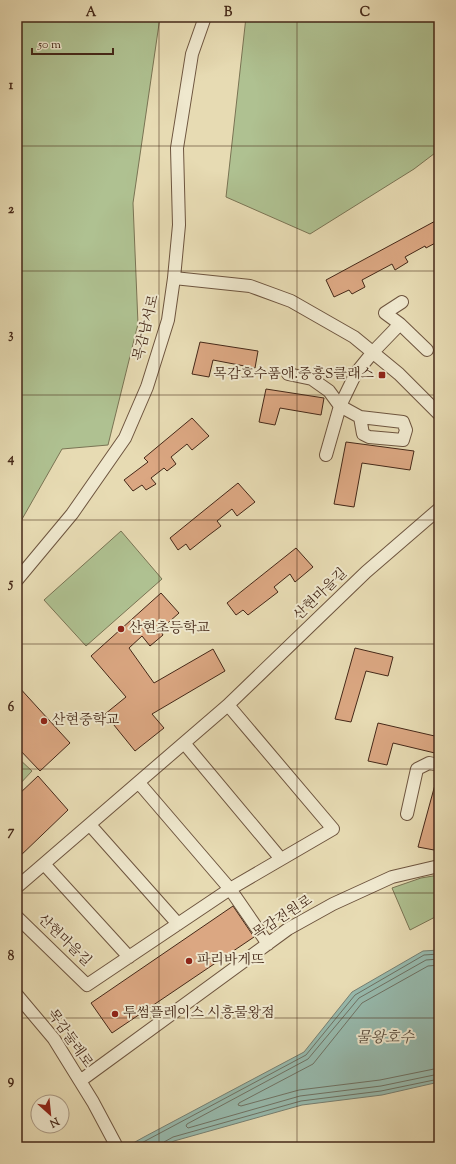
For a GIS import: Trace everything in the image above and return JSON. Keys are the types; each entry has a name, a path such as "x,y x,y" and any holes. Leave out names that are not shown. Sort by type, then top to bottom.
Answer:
{"street":[{"name":"목감남서로","path":"17,580 72,514 125,438 147,387 168,320 174,278 178,224 177,148 192,54 205,17"},
{"path":"174,278 250,286 291,301 354,337 399,374 439,414"},
{"path":"402,302 385,313 400,324 427,350"},
{"path":"326,455 340,406 356,373 373,352 400,324"},
{"path":"288,374 312,379 329,391 340,406 360,417"},
{"name":"산현마을길","path":"17,887 228,705 366,572 439,509"},
{"name":"산현마을길","path":"17,917 87,985 230,889 333,829 228,705"},
{"path":"184,743 281,859"},
{"path":"407,814 417,769 429,763 439,765"},
{"path":"139,783 230,889 268,944"},
{"path":"90,825 178,924"},
{"path":"44,864 129,957"},
{"name":"목감전원로","path":"80,1081 288,929 333,904 392,877 439,866"},
{"name":"목감둘레로","path":"17,996 54,1039 93,1102 117,1147"}],"green space":[{"path":"17,17 160,17 133,203 138,324 108,445 62,449 17,528"},
{"path":"246,17 439,17 439,150 414,169 310,234 226,197"},
{"path":"121,531 162,579 86,646 44,600"},
{"path":"17,757 32,771 17,787"},
{"path":"439,875 439,915 410,930 392,888 421,878"}],"water":[{"name":"물왕호수","path":"439,950 439,1082 382,1095 302,1105 174,1141 163,1147 126,1147 304,1052 352,992 423,951"}],"building":[{"path":"439,219 439,241 426,248 425,246 405,257 408,262 395,270 392,264 362,280 365,287 352,294 349,290 334,297 326,280"},
{"path":"200,342 258,351 255,368 213,360 209,377 192,374"},
{"path":"266,389 324,398 321,415 280,408 275,425 259,422"},
{"path":"192,418 209,436 192,450 187,444 171,457 176,464 167,471 164,468 151,478 156,484 146,490 142,485 133,491 124,480 148,462 144,458"},
{"path":"346,442 414,451 410,470 362,463 354,507 334,504"},
{"path":"238,483 255,502 237,516 232,509 217,521 221,526 190,550 186,544 178,550 170,538"},
{"path":"296,548 313,567 295,582 290,574 274,587 278,592 248,615 243,610 236,615 227,603"},
{"path":"161,593 179,613 160,630 163,635 150,646 142,636 129,648 154,683 213,649 225,671 152,714 164,728 135,751 105,714 126,697 91,656"},
{"path":"355,648 393,657 388,676 366,671 351,722 335,719"},
{"path":"17,685 70,743 40,771 17,747"},
{"path":"378,723 439,737 439,754 393,743 387,765 368,761"},
{"path":"38,776 68,810 17,859 17,796"},
{"path":"436,781 439,781 439,831 434,850 418,847"},
{"path":"233,906 254,937 112,1033 91,1003"}],"place":[{"name":"목감호수품애.중흥S클래스","path":"382,375"},
{"name":"산현초등학교","path":"121,629"},
{"name":"산현중학교","path":"44,721"},
{"name":"파리바게뜨","path":"189,961"},
{"name":"투썸플레이스 시흥물왕점","path":"115,1014"}]}
